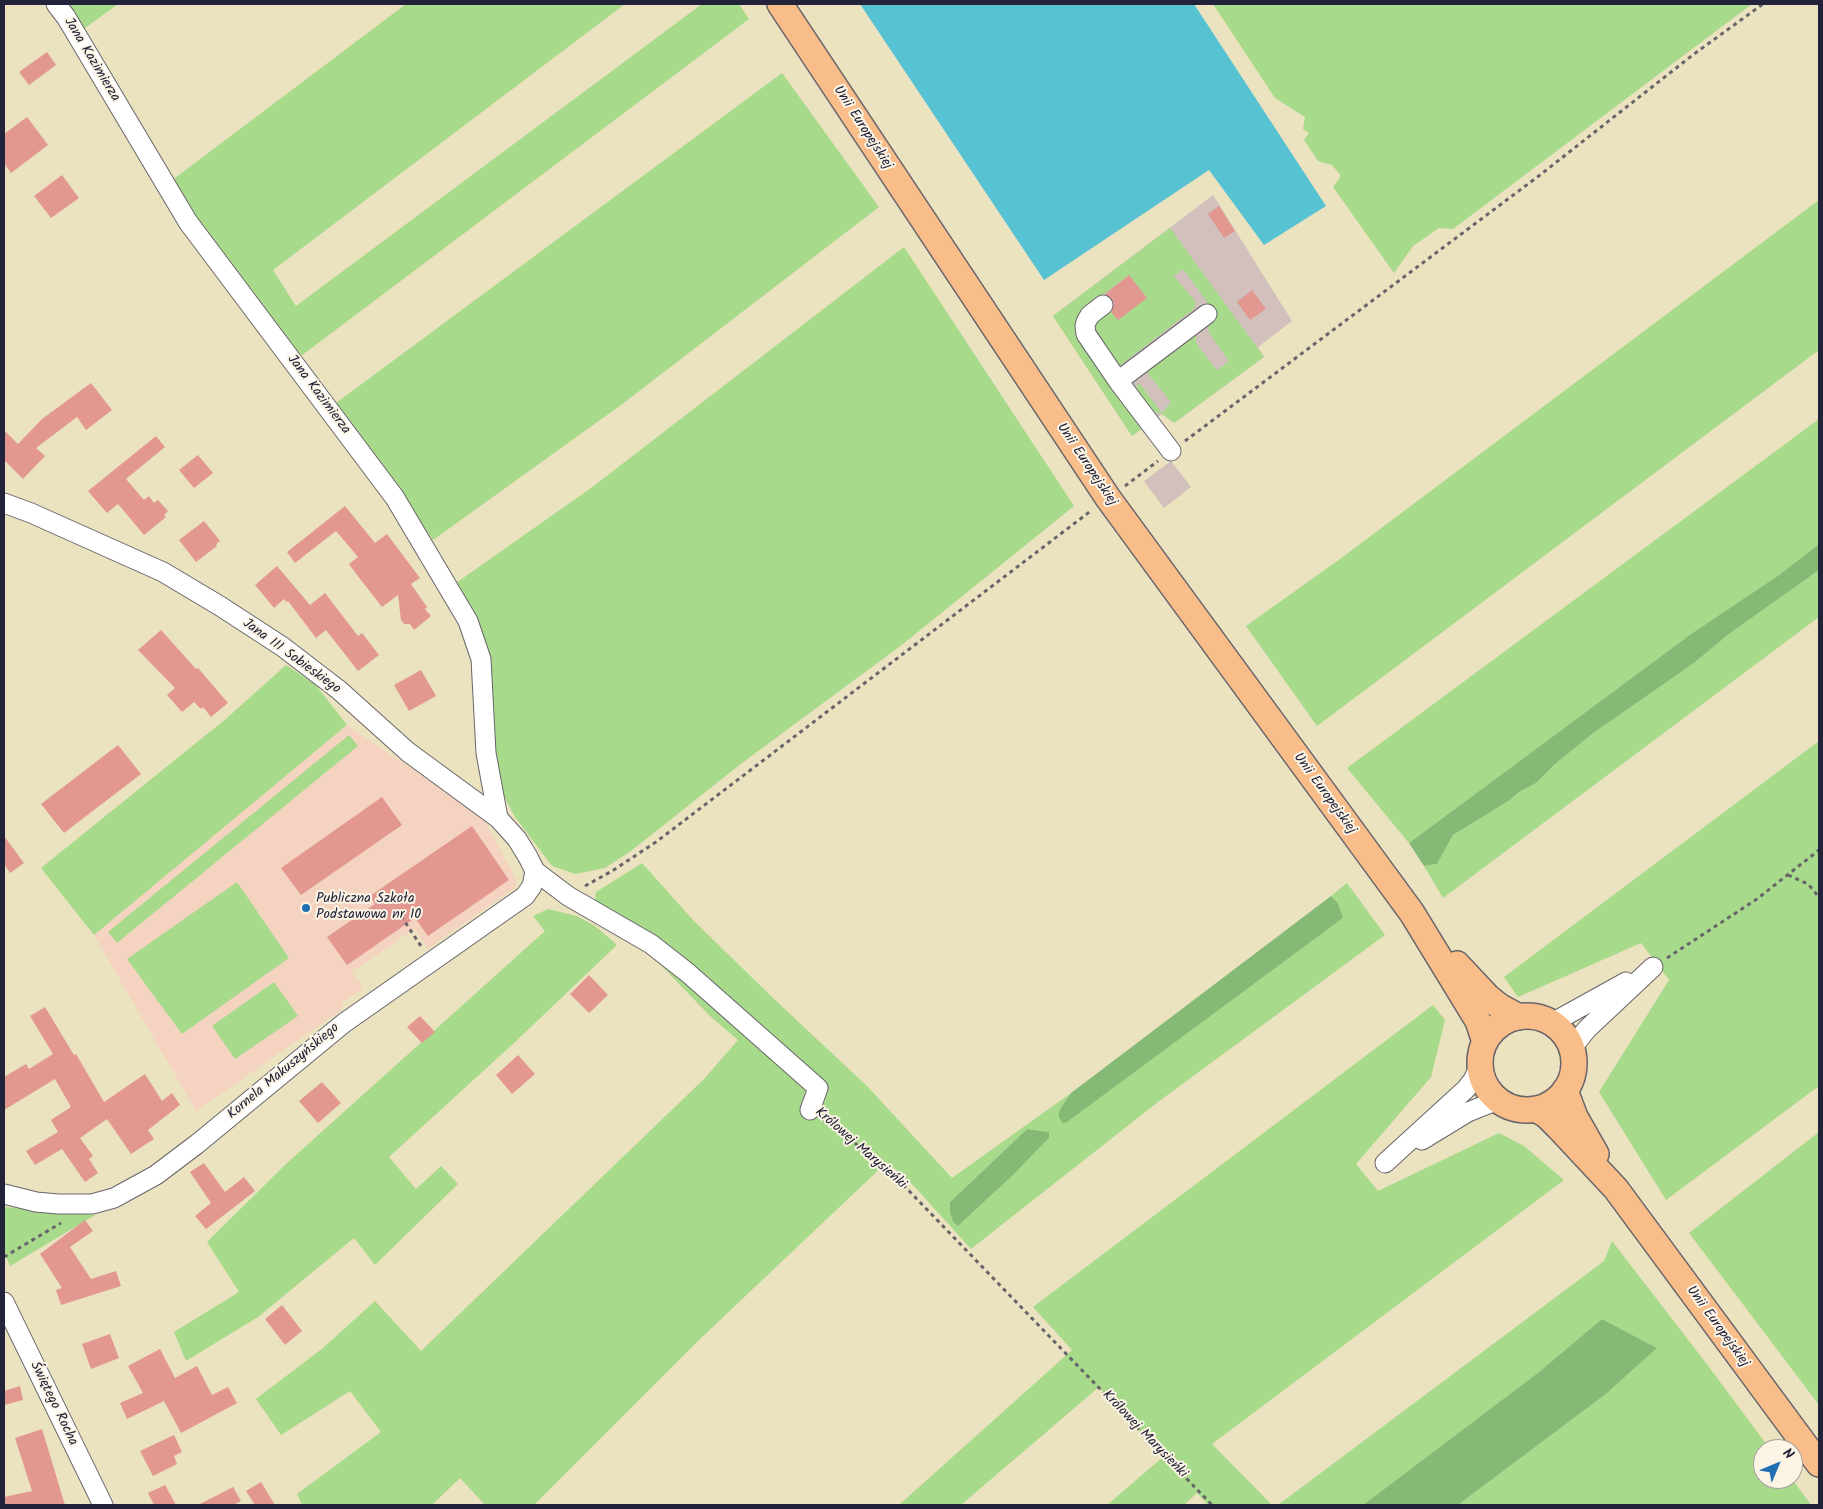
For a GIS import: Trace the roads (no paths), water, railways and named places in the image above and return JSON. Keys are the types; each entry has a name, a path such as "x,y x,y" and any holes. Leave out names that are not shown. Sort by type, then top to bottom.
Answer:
{"main road":[{"name":"Unii Europejskiej","path":"780,4 1108,498 1412,913 1478,1021 1485,1042"},
{"name":"Unii Europejskiej","path":"1412,913 1488,997 1519,1017"},
{"path":"1538,1017 1552,1023 1563,1032 1574,1057 1570,1083 1552,1103 1535,1109 1513,1108 1498,1100 1491,1094 1483,1081 1480,1066 1481,1051 1485,1042 1498,1026 1510,1018 1538,1017"},
{"name":"Unii Europejskiej","path":"1565,1090 1575,1117 1616,1189"},
{"name":"Unii Europejskiej","path":"1535,1109 1546,1115 1616,1189 1819,1464"}],"street":[{"name":"Jana Kazimierza","path":"56,4 188,222 395,498 468,621 481,659 486,752 498,818"},
{"path":"1103,305 1090,315 1085,326 1086,334 1118,381 1171,451"},
{"path":"1118,381 1207,314"},
{"name":"Jana III Sobieskiego","path":"4,502 162,572 220,606 310,667 339,690 408,752 498,818 517,840 535,871"},
{"name":"Królowej Marysieńki","path":"535,871 568,896 651,944 688,973 818,1088 810,1110"},
{"name":"Kornela Makuszyńskiego","path":"4,1194 36,1202 89,1204 114,1198 156,1175 197,1144 344,1022 525,896 532,886 535,871"},
{"path":"1552,1023 1653,967 1587,1029 1571,1049"},
{"path":"1480,1066 1466,1089 1385,1163 1468,1112 1498,1100"},
{"name":"Świętego Rocha","path":"4,1302 103,1505"}],"water":[{"path":"860,4 1194,4 1326,206 1264,245 1209,170 1044,280"}],"place":[{"name":"Publiczna Szkoła Podstawowa nr 10","path":"306,908"}]}
